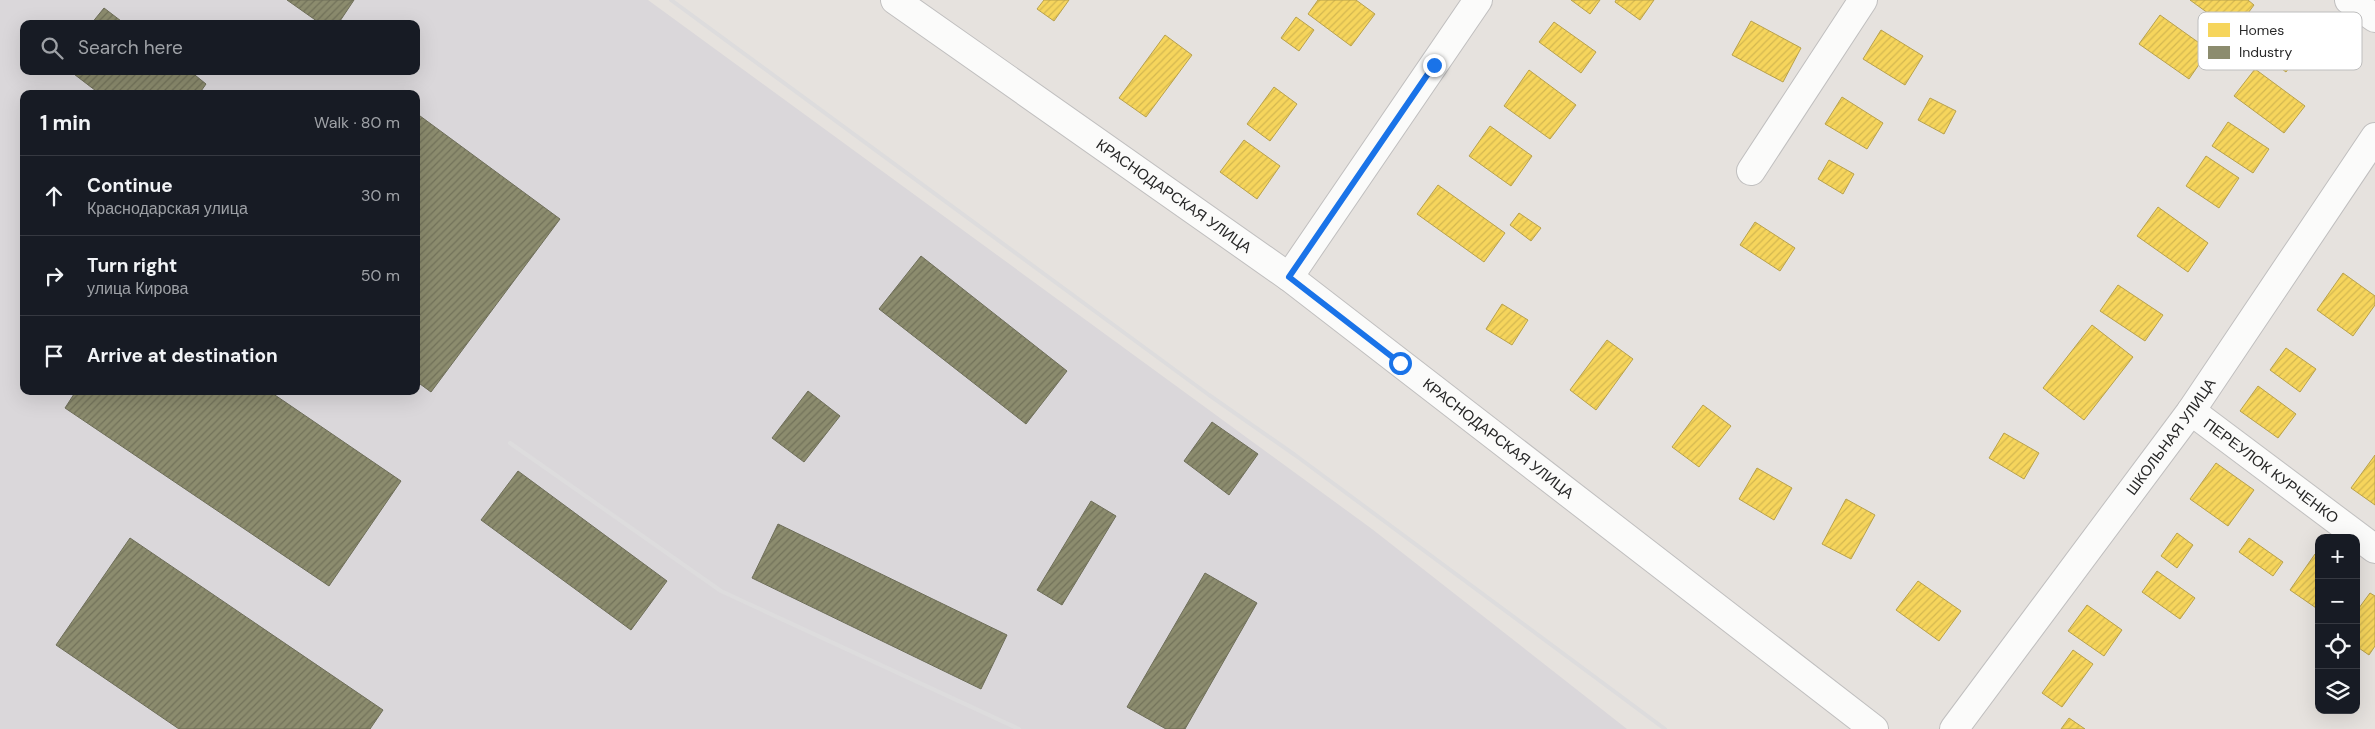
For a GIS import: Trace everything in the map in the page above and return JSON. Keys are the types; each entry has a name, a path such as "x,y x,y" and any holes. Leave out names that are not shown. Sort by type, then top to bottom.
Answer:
{"street":[{"name":"КРАСНОДАРСКАЯ УЛИЦА","path":"895,0 1289,277 1874,729"},
{"path":"1289,277 1478,0"},
{"path":"1751,171 1863,0"},
{"path":"2348,0 2375,18"},
{"name":"ШКОЛЬНАЯ УЛИЦА","path":"1954,729 2190,411 2375,136"},
{"name":"ПЕРЕУЛОК КУРЧЕНКО","path":"2190,411 2375,548"}],"shaded area":[{"path":"0,0 648,0 1372,529 1627,729 0,729"}],"building: Homes":[{"path":"1044,0 1069,0 1054,21 1037,9"},
{"path":"1318,0 1356,0 1375,14 1351,46 1308,14"},
{"path":"1571,0 1600,0 1590,14"},
{"path":"1616,0 1654,0 1640,20 1615,2"},
{"path":"2190,0 2248,0 2254,5 2249,12 2206,12"},
{"path":"2160,15 2198,42 2198,66 2189,79 2139,44"},
{"path":"1296,17 1314,30 1299,51 1281,38"},
{"path":"1751,21 1801,48 1783,82 1732,55"},
{"path":"1554,22 1596,52 1581,73 1539,42"},
{"path":"1881,30 1923,56 1905,85 1863,59"},
{"path":"1165,35 1192,55 1146,117 1119,98"},
{"path":"1529,70 1576,105 1550,139 1504,106"},
{"path":"2254,70 2256,70 2305,106 2284,133 2234,96"},
{"path":"1274,87 1297,104 1270,141 1247,124"},
{"path":"1842,97 1883,123 1867,149 1825,124"},
{"path":"1930,98 1956,111 1944,134 1918,120"},
{"path":"2228,122 2269,149 2253,173 2212,146"},
{"path":"1490,126 1532,156 1511,186 1469,156"},
{"path":"1244,140 1280,166 1257,199 1220,172"},
{"path":"2206,156 2239,178 2219,208 2186,186"},
{"path":"1829,160 1854,174 1843,194 1818,179"},
{"path":"1438,185 1505,233 1484,262 1417,214"},
{"path":"2158,207 2208,243 2188,272 2137,236"},
{"path":"1519,213 1541,228 1531,241 1510,225"},
{"path":"1755,222 1795,248 1780,271 1740,245"},
{"path":"2343,273 2375,296 2375,305 2353,336 2317,310"},
{"path":"2118,285 2163,315 2145,341 2100,311"},
{"path":"1502,304 1528,320 1512,345 1486,329"},
{"path":"2092,325 2133,357 2084,420 2043,388"},
{"path":"1607,340 1633,359 1596,410 1570,390"},
{"path":"2286,348 2316,369 2300,392 2270,370"},
{"path":"2258,386 2296,414 2278,438 2240,411"},
{"path":"1703,405 1731,426 1699,467 1672,447"},
{"path":"2004,433 2039,453 2024,479 1989,458"},
{"path":"2375,455 2375,505 2351,488"},
{"path":"2216,463 2254,490 2228,526 2190,499"},
{"path":"1757,468 1792,488 1774,520 1739,499"},
{"path":"1846,499 1875,515 1851,559 1822,544"},
{"path":"2177,533 2193,545 2177,568 2161,556"},
{"path":"2249,538 2283,562 2273,576 2239,552"},
{"path":"2315,554 2315,607 2290,590"},
{"path":"2157,571 2195,598 2180,619 2142,592"},
{"path":"1918,581 1961,611 1939,641 1896,610"},
{"path":"2370,593 2375,596 2375,646 2369,655 2360,649 2360,607"},
{"path":"2087,605 2122,630 2104,656 2068,631"},
{"path":"2073,650 2093,664 2062,707 2042,693"},
{"path":"2069,718 2085,729 2061,729"}],"building: Industry":[{"path":"287,0 354,0 341,20 315,20"},
{"path":"104,8 120,20 94,20"},
{"path":"75,75 195,75 206,84 202,90 95,90"},
{"path":"420,116 560,219 431,392 420,384"},
{"path":"921,256 1067,371 1026,424 879,309"},
{"path":"808,391 840,416 804,462 772,438"},
{"path":"73,395 275,395 401,481 329,586 65,408"},
{"path":"1212,422 1258,454 1229,495 1184,461"},
{"path":"518,471 667,581 631,630 481,520"},
{"path":"1091,501 1116,516 1062,605 1037,590"},
{"path":"778,524 1007,635 981,689 752,578"},
{"path":"130,538 383,710 370,729 179,729 56,645"},
{"path":"1205,573 1257,603 1185,729 1166,729 1127,707"}],"railway":[{"path":"671,0 1209,395 1295,455 1665,729"},
{"path":"510,443 721,591 1019,729"}],"route":[{"path":"1400,363 1289,277 1434,65"}]}
